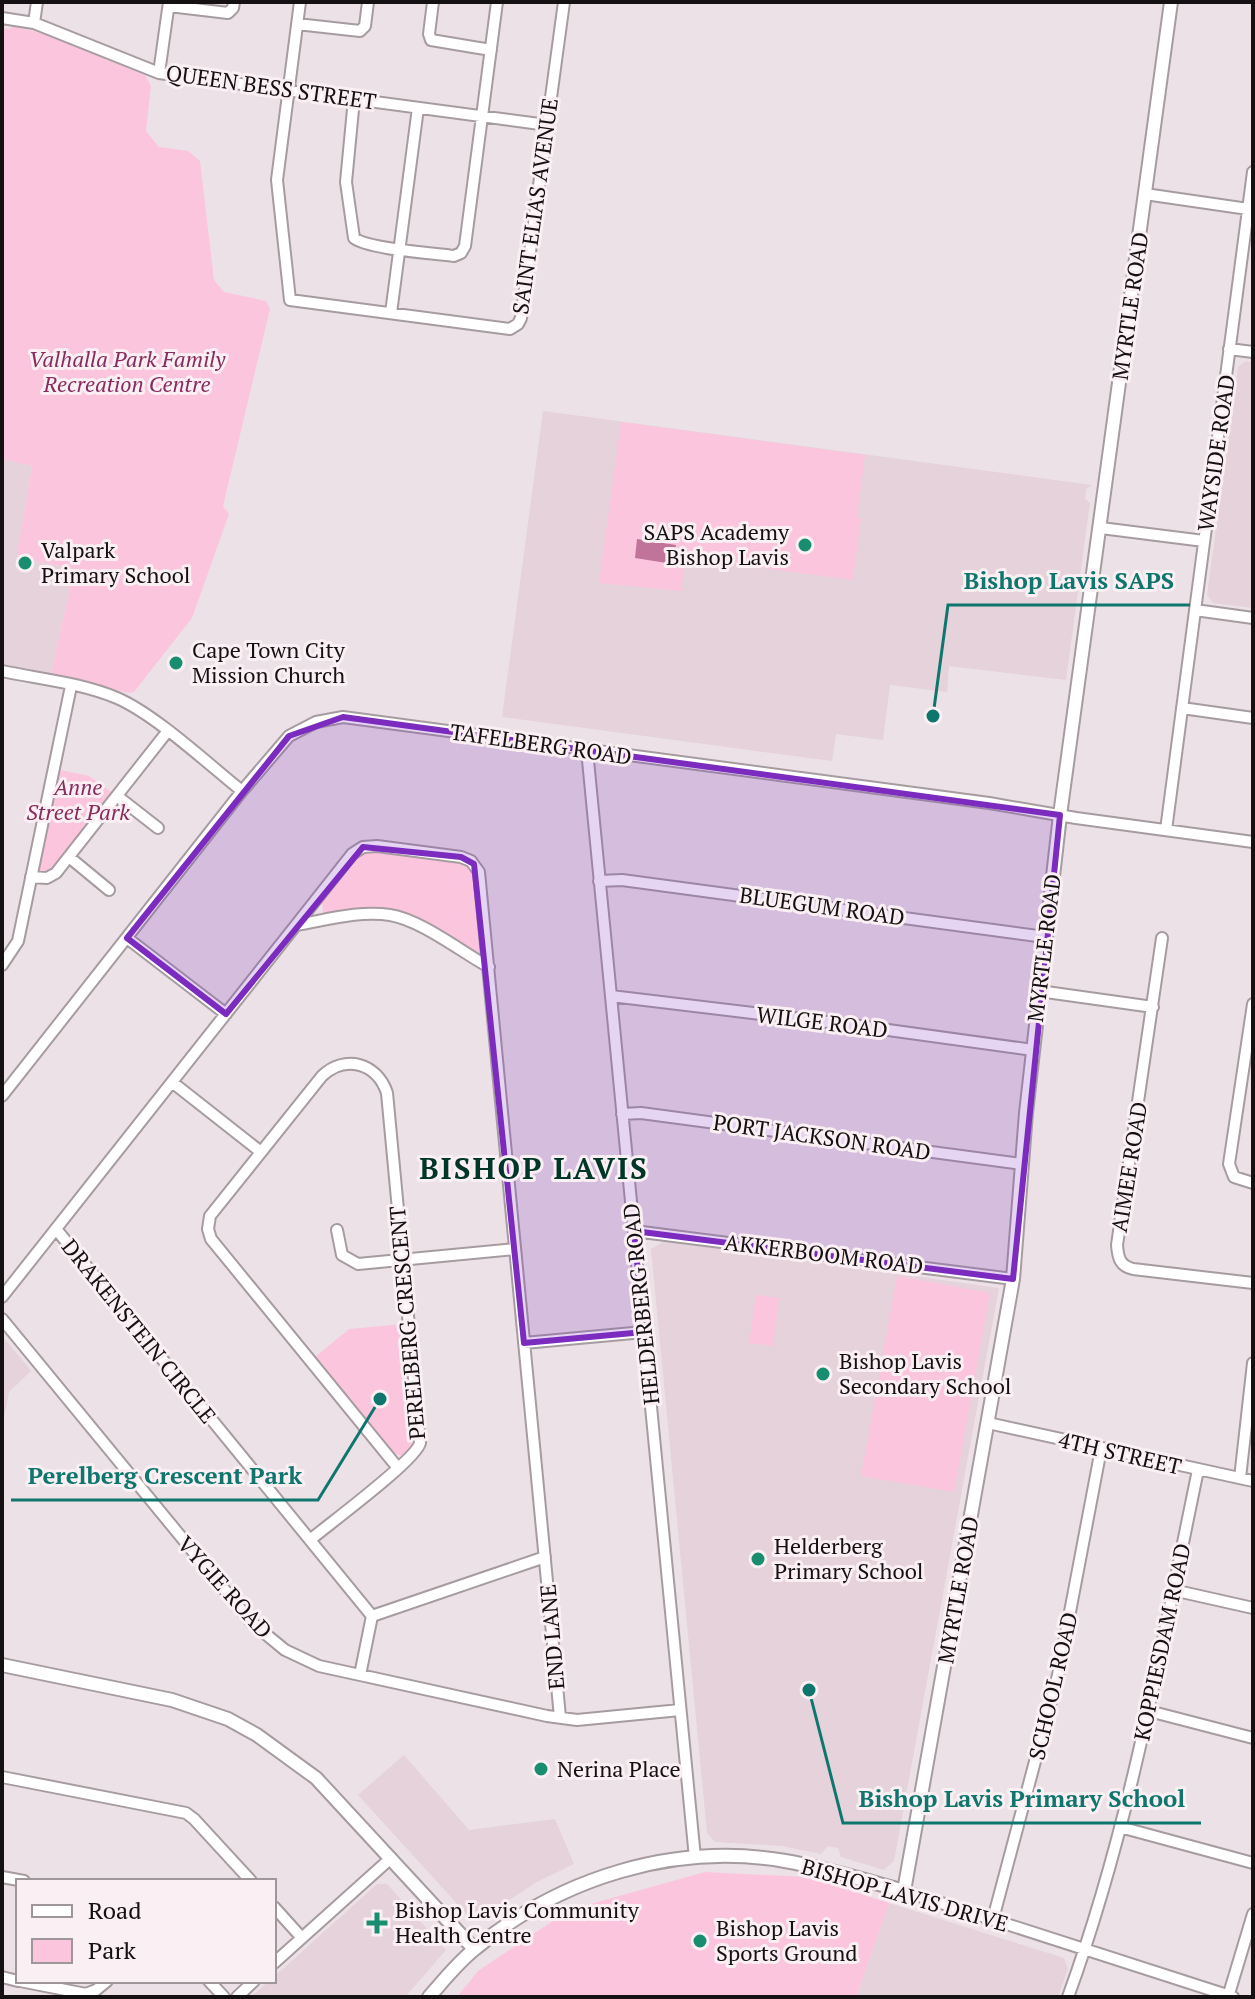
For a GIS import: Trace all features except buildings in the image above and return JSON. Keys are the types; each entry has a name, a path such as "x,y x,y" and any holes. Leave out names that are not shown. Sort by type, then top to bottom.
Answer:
{"street":[{"path":"34,23 37,2"},
{"path":"159,73 169,4 228,13 234,2"},
{"path":"288,90 300,2"},
{"path":"297,24 360,31 365,26 368,2"},
{"path":"433,2 431,40 491,50"},
{"path":"354,99 346,182 352,235 360,243 400,249 454,256 463,250 497,2"},
{"name":"SAINT ELIAS AVENUE","path":"288,90 277,180 290,300 506,329 518,324 521,318 564,2"},
{"name":"MYRTLE ROAD","path":"904,1891 1013,1279 1033,1050 1060,815 1171,2"},
{"name":"QUEEN BESS STREET","path":"2,18 34,23 159,73 547,125"},
{"path":"391,313 418,108"},
{"name":"WAYSIDE ROAD","path":"1166,830 1253,172"},
{"path":"1145,194 1248,209"},
{"path":"1229,349 1253,352"},
{"path":"1101,528 1204,541"},
{"path":"1195,610 1253,618"},
{"path":"2,671 121,700 242,791"},
{"path":"4,958 18,941 71,686"},
{"path":"1182,708 1253,718"},
{"name":"TAFELBERG ROAD","path":"2,1096 242,791 289,736 328,719 343,717 1253,842"},
{"path":"31,877 50,878 167,732"},
{"name":"HELDERBERG ROAD","path":"587,750 695,1858"},
{"path":"117,796 158,828"},
{"name":"DRAKENSTEIN CIRCLE","path":"372,1616 56,1229 352,854 363,847 377,846 461,857 471,861 479,872 545,1557"},
{"path":"69,857 109,890"},
{"name":"BLUEGUM ROAD","path":"599,881 622,880 1045,937"},
{"path":"296,925 373,914 395,916 412,922 489,967"},
{"path":"127,938 226,1014"},
{"name":"AIMEE ROAD","path":"1162,938 1117,1245 1118,1256 1121,1264 1133,1269 1253,1283"},
{"path":"1039,991 1153,1007"},
{"name":"WILGE ROAD","path":"611,996 1033,1050"},
{"path":"1253,1004 1248,1078 1230,1169 1237,1180 1253,1183"},
{"name":"PERELBERG CRESCENT","path":"347,1063 362,1065 375,1073 387,1093 420,1443 415,1454 398,1468 209,1234 210,1216 261,1152 327,1071 347,1063"},
{"path":"172,1082 261,1152"},
{"name":"PORT JACKSON ROAD","path":"622,1114 641,1113 1022,1164"},
{"path":"2,1297 56,1229"},
{"path":"337,1230 342,1255 353,1264 515,1249"},
{"name":"AKKERBOOM ROAD","path":"634,1231 1013,1279"},
{"name":"VYGIE ROAD","path":"2,1319 251,1622 269,1639 301,1659 319,1666 560,1717 593,1720 680,1710"},
{"path":"524,1343 644,1332"},
{"path":"1240,1478 1253,1363"},
{"name":"4TH STREET","path":"988,1423 1253,1481"},
{"name":"SCHOOL ROAD","path":"993,1919 1058,1675 1101,1449"},
{"path":"310,1540 398,1468"},
{"name":"KOPPIESDAM ROAD","path":"1068,1997 1085,1950 1120,1827 1149,1711 1198,1470"},
{"path":"360,1675 372,1616 545,1557"},
{"name":"END LANE","path":"545,1557 560,1717"},
{"path":"1173,1590 1253,1608"},
{"path":"2,1665 172,1700 228,1719 275,1747 316,1778 474,1949"},
{"path":"1149,1711 1253,1738"},
{"path":"2,1777 186,1813 249,1879"},
{"path":"1120,1827 1253,1863"},
{"name":"BISHOP LAVIS DRIVE","path":"429,1997 474,1949 554,1895 631,1868 695,1858 748,1857 782,1860 904,1891 1230,1996"},
{"path":"276,1961 391,1858"},
{"path":"276,1909 302,1938"},
{"path":"1230,1996 1253,1914"},
{"path":"29,1983 86,1994 104,1983"},
{"path":"237,1997 252,1983"}],"highlighted area":[{"path":"343,717 1060,815 1013,1279 634,1231 644,1332 524,1343 474,864 461,857 363,847 226,1014 127,938 289,736"}],"shaded area":[{"path":"1246,361 1253,362 1253,608 1213,603 1207,595 1238,367"},
{"name":"SAPS Academy Bishop Lavis","path":"543,411 1092,485 1086,489 1085,499 1090,503 1066,680 949,666 947,692 890,685 883,740 836,734 832,761 502,717"},
{"name":"Valpark Primary School","path":"2,459 32,465 17,555 74,569 51,674 2,664"},
{"path":"637,539 676,545 673,564 635,558"},
{"path":"665,1241 999,1288 894,1861 884,1870 841,1857 838,1848 828,1846 821,1854 782,1846 715,1842 707,1833 651,1249"},
{"path":"2,1336 31,1371 9,1392 2,1428"},
{"path":"404,1755 469,1830 555,1819 574,1864 537,1882 480,1919 470,1918 358,1795"},
{"name":"Bishop Lavis Community Health Centre","path":"377,1884 387,1884 446,1950 405,1997 251,1997 267,1983 276,1983 276,1975"},
{"path":"889,1903 1064,1958 1068,1969 1058,1997 856,1997"}],"green space":[{"name":"Valhalla Park Family Recreation Centre","path":"13,25 53,37 145,75 151,86 146,131 159,147 188,151 200,161 214,280 224,292 266,301 270,309 223,506 229,514 192,618 134,692 51,674 74,569 21,558 17,554 32,466 2,459 2,28 10,29"},
{"path":"621,422 865,455 853,580 686,558 681,591 599,583"},
{"name":"Anne Street Park","path":"60,770 89,776 114,794 51,873 40,872 40,864"},
{"path":"366,851 462,862 469,866 475,877 481,951 473,953 416,919 327,915 323,912 322,901 357,856"},
{"path":"897,1276 990,1293 954,1492 861,1476"},
{"path":"756,1295 779,1298 773,1346 749,1343"},
{"path":"404,1324 417,1443 404,1457 391,1452 314,1358 349,1329"},
{"name":"Bishop Lavis Sports Ground","path":"705,1872 807,1877 889,1903 856,1997 457,1997 478,1971 569,1910"}],"place":[{"name":"SAPS Academy Bishop Lavis","path":"805,545"},
{"name":"Valpark Primary School","path":"25,563"},
{"name":"Cape Town City Mission Church","path":"176,663"},
{"name":"Bishop Lavis SAPS","path":"933,716"},
{"name":"Bishop Lavis Secondary School","path":"823,1374"},
{"name":"Perelberg Crescent Park","path":"380,1399"},
{"name":"Helderberg Primary School","path":"758,1559"},
{"name":"Bishop Lavis Primary School","path":"809,1690"},
{"name":"Nerina Place","path":"541,1769"},
{"name":"Bishop Lavis Community Health Centre","path":"377,1923"},
{"name":"Bishop Lavis Sports Ground","path":"700,1941"}],"district":[{"name":"BISHOP LAVIS","path":"534,1169"}]}
